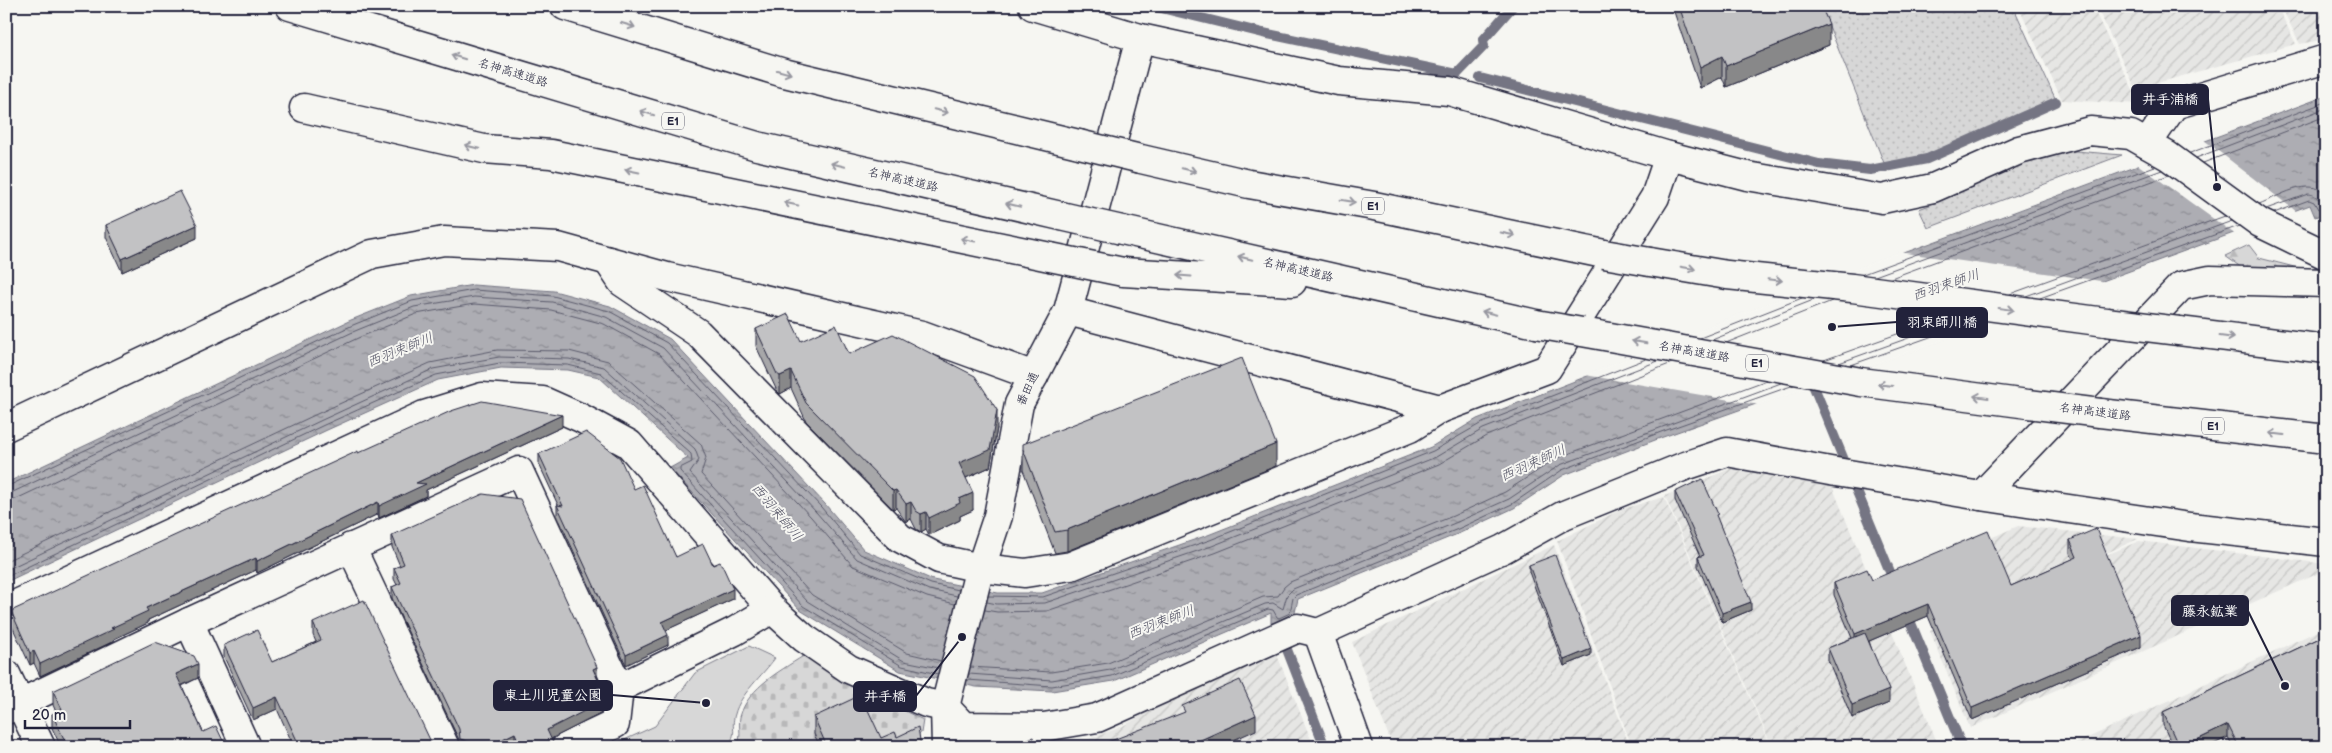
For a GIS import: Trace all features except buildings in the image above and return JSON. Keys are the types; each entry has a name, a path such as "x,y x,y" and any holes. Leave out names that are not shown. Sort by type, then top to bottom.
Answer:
{"main road":[{"name":"名神高速道路","path":"290,6 757,146 1536,324 1860,382 2100,413 2326,439"},
{"name":"E1","path":"565,6 784,73 1141,159 1249,184 1374,206 1604,254 1727,275 1852,288 2326,349"},
{"path":"1033,6 1140,38 1339,81 1449,91 1670,156 1747,176 1882,198 1933,188 2019,150 2090,130 2131,135 2158,150 2260,223 2326,255"},
{"name":"番田通","path":"946,747 945,707 979,573 998,516 1019,404 1068,311 1140,38"},
{"path":"2158,150 2174,104 2326,59"},
{"path":"304,108 484,149 551,154 1123,272 1373,287"},
{"path":"608,261 622,282 698,333 900,538 939,559 979,573 1026,573 1071,566 1410,428 1440,409 1547,369 1655,197 1670,156"},
{"path":"6,427 372,254 444,241 558,246 667,277 922,335 1034,376"},
{"path":"1981,496 2181,286 2210,280 2321,285 2326,283"},
{"path":"1068,311 1440,409"},
{"path":"6,609 424,414 482,397 543,401 581,418 629,444 772,609 804,638 849,669 926,703 945,707 963,726 1044,727 1097,718 1271,639 1308,630 1503,549 1564,515 1685,466 1727,452 1830,472 1981,496 2190,527 2326,542"},
{"path":"13,706 189,622 519,471 619,688 615,724 566,747"},
{"path":"351,547 445,747"},
{"path":"619,688 735,631 772,609"},
{"path":"189,622 246,747"},
{"path":"1308,630 1359,747"},
{"path":"6,674 13,706 41,747"}],"shaded area":[{"path":"2018,6 2092,6 2140,104 2062,100"},
{"path":"2096,6 2277,6 2296,44 2136,89"},
{"path":"2281,6 2326,6 2326,39 2300,44"},
{"path":"1734,467 1832,486 1939,747 1772,747 1665,496"},
{"path":"1664,497 1771,747 1632,747 1557,541 1622,509"},
{"path":"2018,526 2138,539 1976,611 2139,541 2326,564 2326,570 1970,728 1930,631 1933,629 1909,574"},
{"path":"1554,545 1630,747 1393,747 1352,642"},
{"path":"2326,627 2326,747 2068,747 2166,702"},
{"path":"1275,650 1314,747 1067,747 1121,727 1178,695"}],"green space":[{"path":"1821,6 2013,6 2055,98 1929,156 1884,163"},
{"path":"2076,151 2122,155 1928,228 1919,209 2015,166 2055,154"},
{"path":"2249,245 2259,258 2314,272 2248,272 2225,256"},
{"path":"749,646 775,658 742,699 734,719 733,737 727,747 609,747 655,726 695,673"},
{"path":"808,653 868,693 923,720 921,733 891,747 736,747 740,736 740,717 744,706 751,696 768,679"}],"water":[{"name":"西羽束師川","path":"2326,96 2326,213 2315,217 2310,205 2097,283 1663,437 1564,475 1514,508 1460,533 1298,599 1294,617 1271,628 1271,613 1114,681 1052,691 976,687 900,671 800,610 670,468 688,458 599,377 568,370 501,368 438,380 327,430 6,582 6,483 351,320 411,296 473,285 554,291 610,306 670,339 825,504 864,550 933,580 998,593 1042,593 1208,535 1431,447 1477,419 1896,256"}],"pier":[{"path":"2204,140 2297,212 2236,235 2137,164"},
{"path":"1899,252 2108,282 1759,405 1585,375"}],"waterway":[{"path":"1153,6 1263,33 1457,74 1484,46 1483,40 1513,6"},
{"path":"1480,78 1819,164 1870,170 1927,159 2056,102"},
{"path":"1809,375 1895,584"},
{"path":"1906,611 1962,747"},
{"path":"1287,635 1286,647 1325,747"}],"place":[{"name":"井手浦橋","path":"2217,187"},
{"name":"羽束師川橋","path":"1832,327"},
{"name":"井手橋","path":"962,637"},
{"name":"藤永鉱業","path":"2285,686"},
{"name":"東土川児童公園","path":"706,703"}]}
